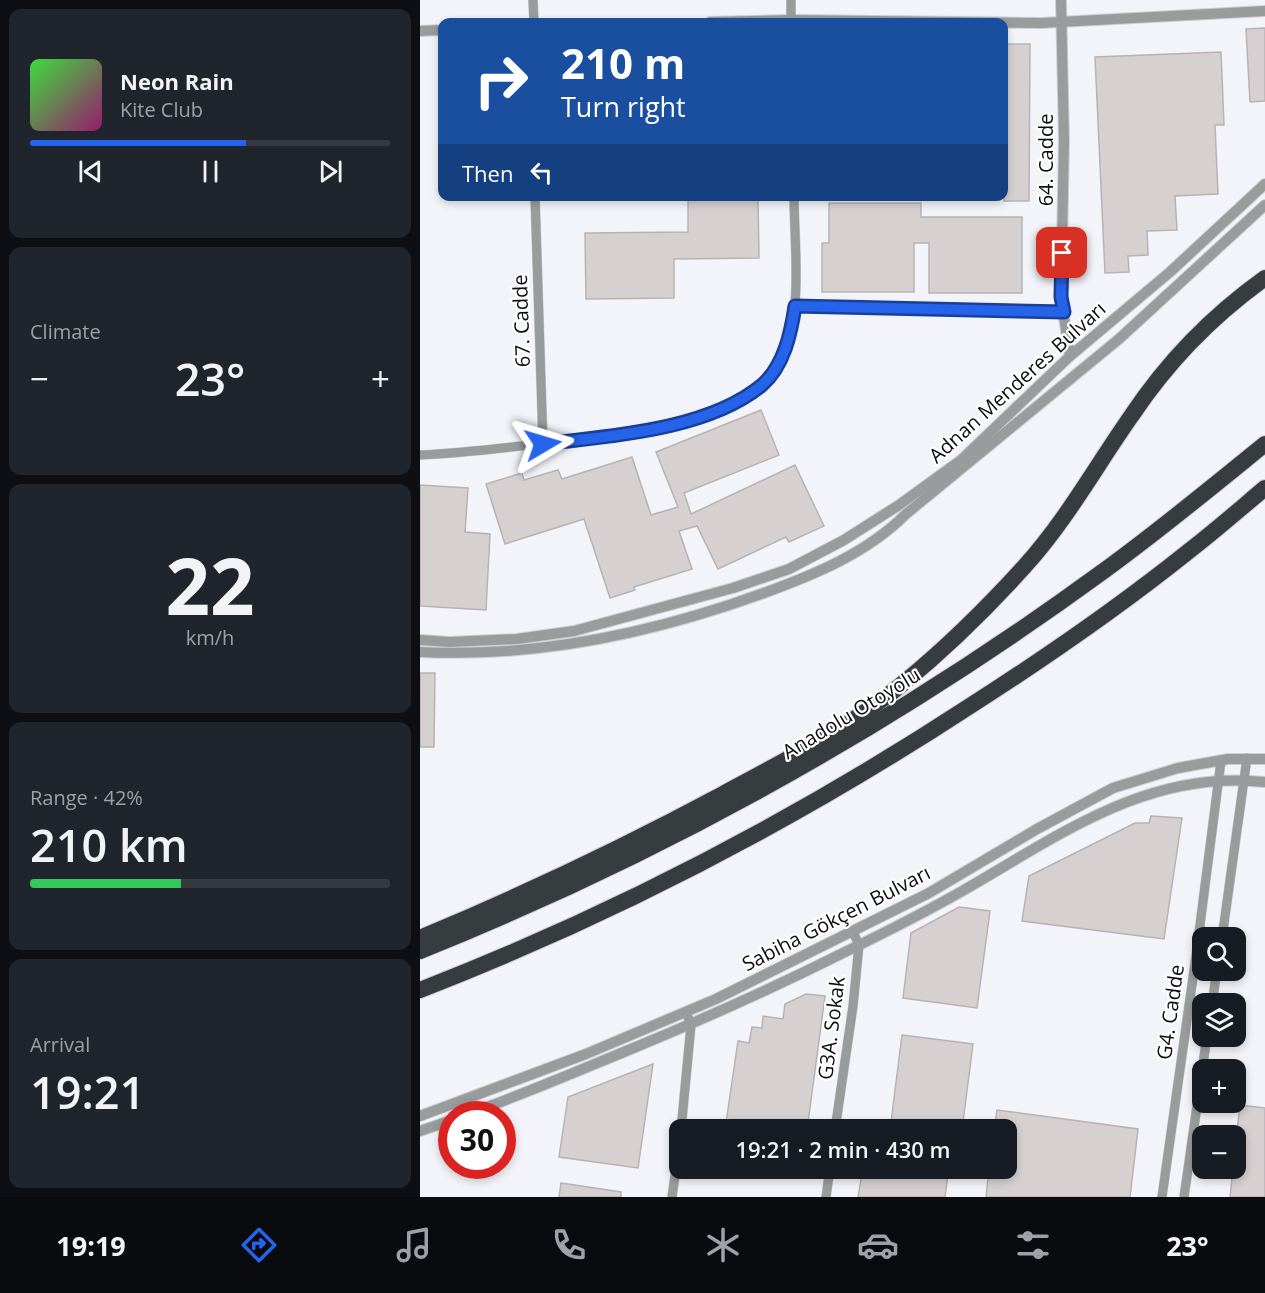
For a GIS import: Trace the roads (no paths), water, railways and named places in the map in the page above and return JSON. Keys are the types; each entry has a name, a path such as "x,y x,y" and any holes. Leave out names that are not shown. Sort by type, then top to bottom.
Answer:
{"highway":[{"path":"420,938 599,858 698,808 828,736 899,686 944,649 1026,565 1053,532 1133,413 1172,361 1205,326 1265,278"},
{"name":"Anadolu Otoyolu","path":"420,951 536,902 636,855 760,792 864,731 994,648 1105,570 1265,444"},
{"path":"420,990 598,914 806,808 944,723 1059,647 1188,552 1265,488"}],"street":[{"path":"533,0 534,18"},
{"path":"791,0 791,18"},
{"name":"64. Cadde","path":"1061,0 1064,141 1061,297 1070,356"},
{"path":"1008,21 1060,21 1265,11"},
{"path":"420,31 438,30"},
{"name":"Adnan Menderes Bulvarı","path":"420,640 450,642 517,639 574,631 734,588 789,569 844,540 899,505 961,460 1070,356 1170,272 1265,184"},
{"name":"67. Cadde","path":"535,201 543,444"},
{"path":"420,455 543,444 652,430 698,417 731,404 763,384 781,358 792,327 795,306 794,201"},
{"path":"420,652 533,650 598,640 722,608 797,581 845,559 893,527 1119,339 1265,205"},
{"path":"795,306 1064,312"},
{"path":"1224,927 1246,758"},
{"name":"Sabiha Gökçen Bulvarı","path":"420,1116 586,1054 686,1012 929,893 1037,829 1113,788 1178,768 1221,760 1265,759"},
{"name":"G4. Cadde","path":"1162,1197 1221,760"},
{"name":"Sabiha Gökçen Bulvarı","path":"503,1101 572,1075 691,1024 859,945 962,891 1114,806 1177,787 1219,781 1265,782"},
{"path":"853,932 859,945"},
{"name":"G3A. Sokak","path":"838,1119 859,945"},
{"path":"682,1119 691,1024 686,1012"},
{"name":"G4. Cadde","path":"1184,1197 1206,1047"},
{"path":"420,1131 438,1125"},
{"path":"672,1197 675,1179"},
{"path":"826,1197 828,1179"}]}
